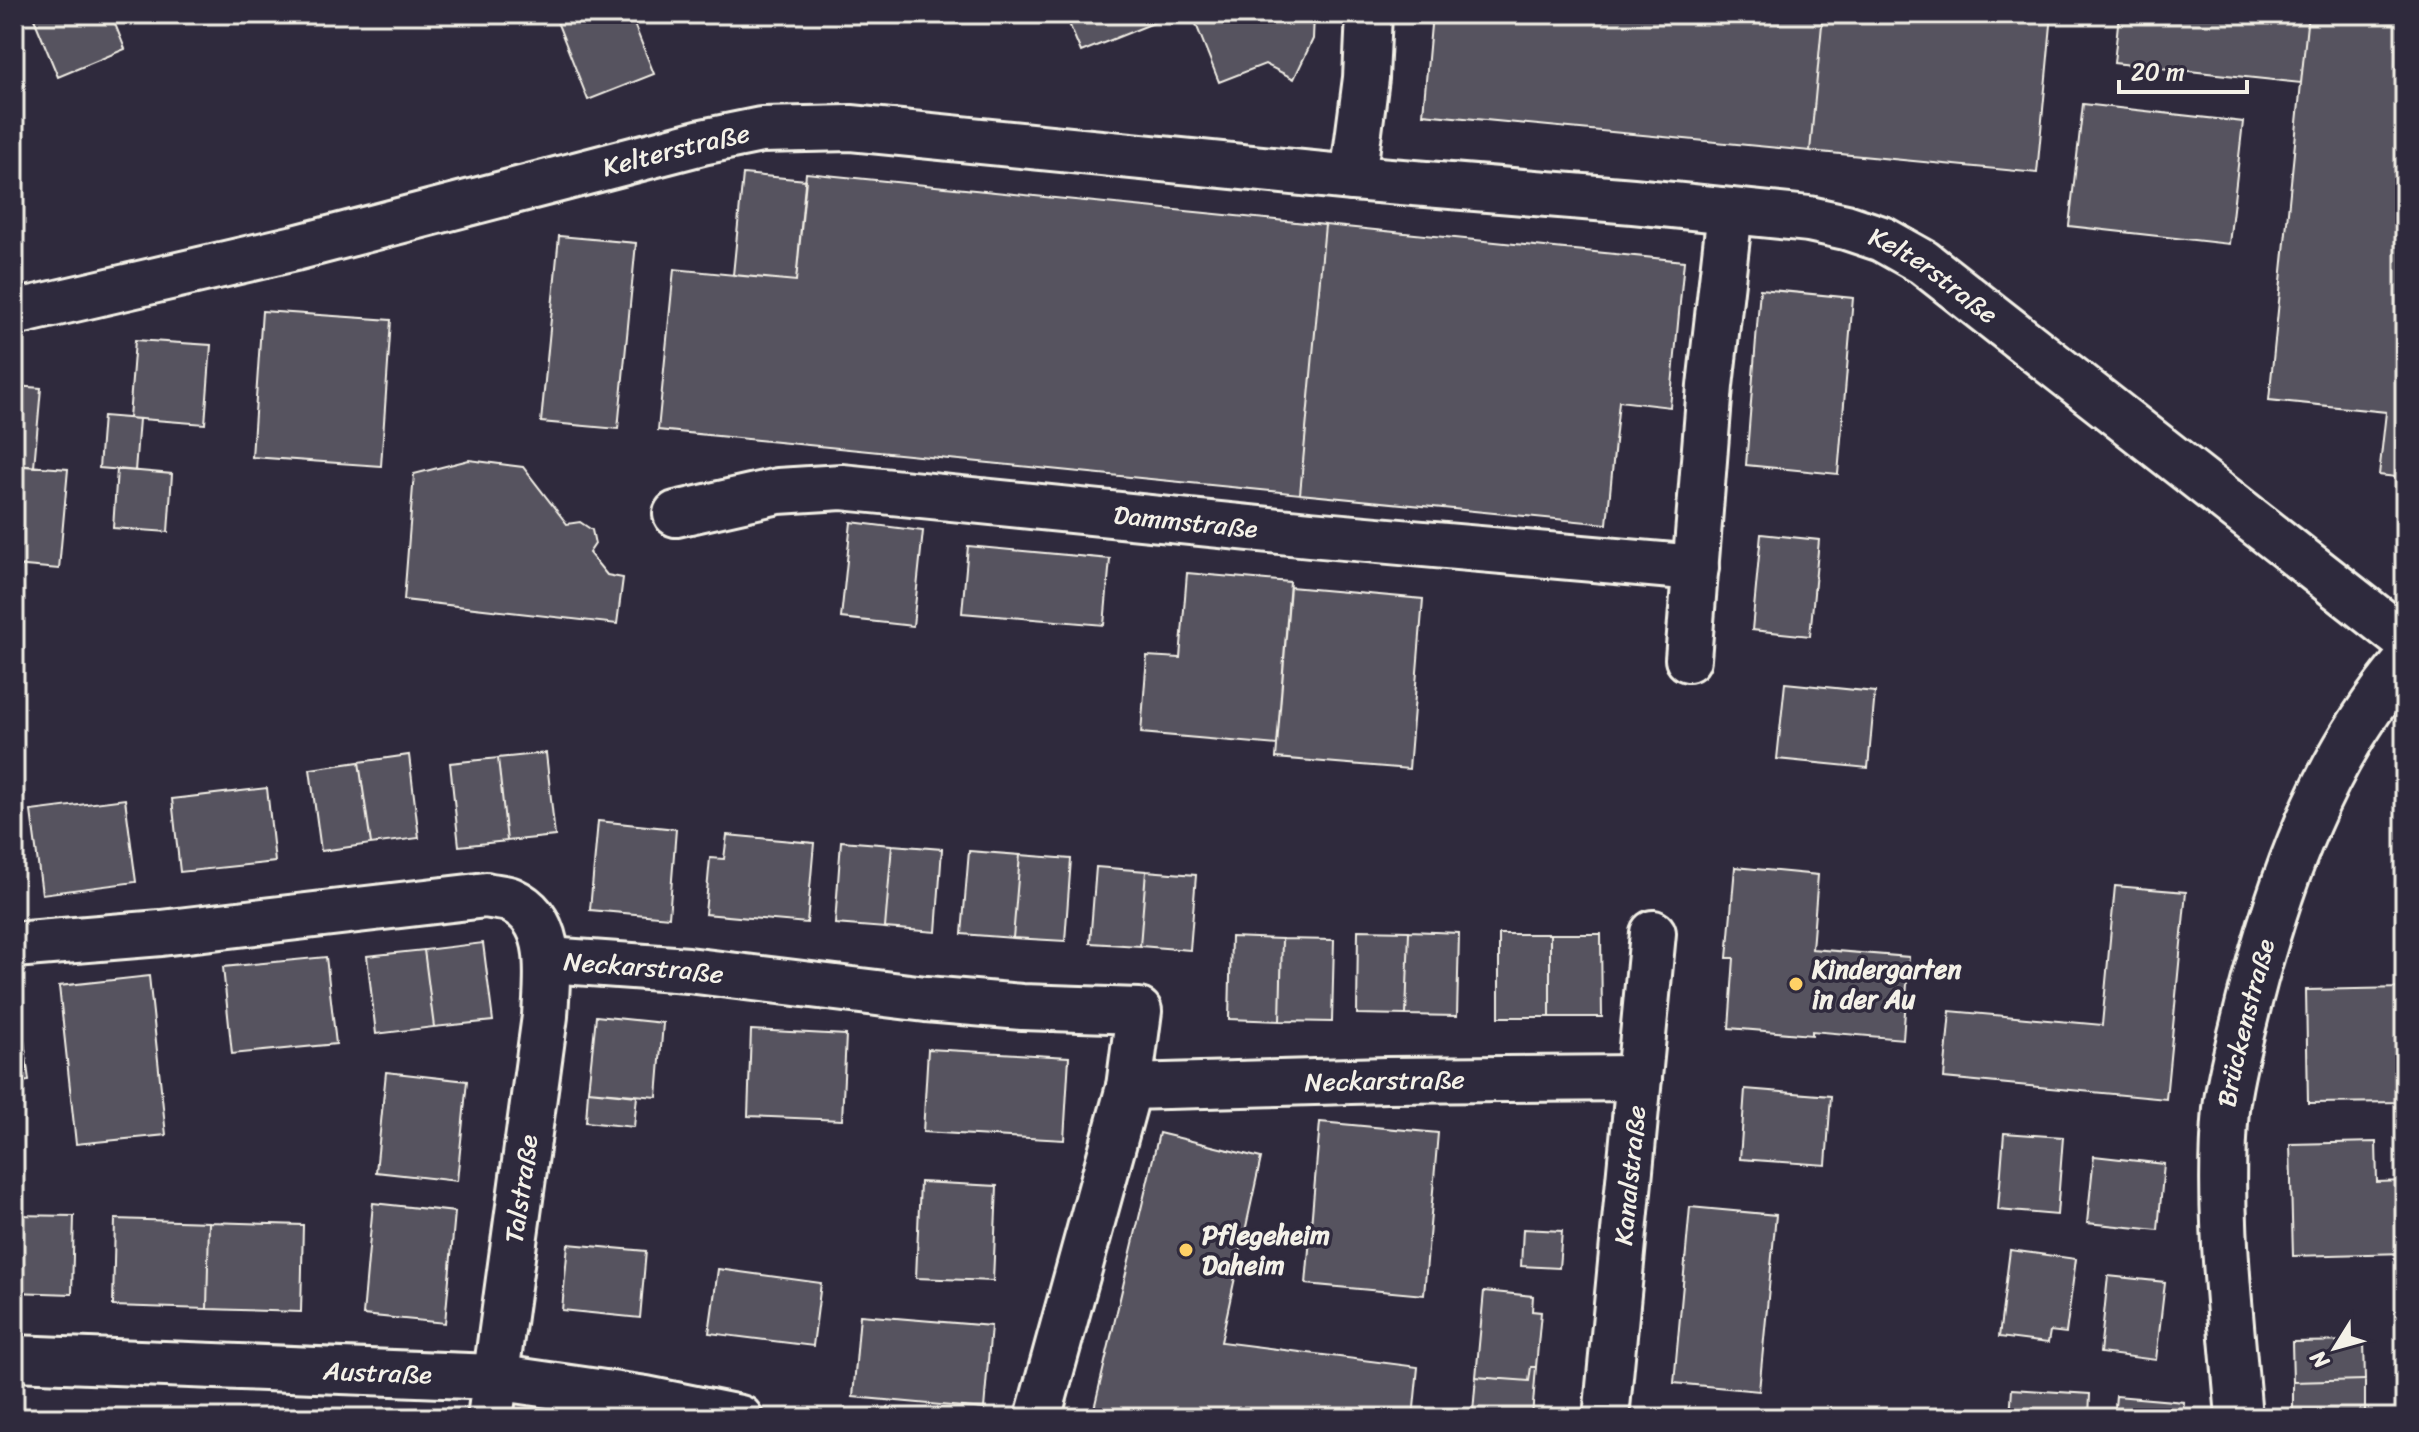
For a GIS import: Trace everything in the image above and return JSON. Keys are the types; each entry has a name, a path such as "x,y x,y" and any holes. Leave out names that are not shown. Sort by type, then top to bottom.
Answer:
{"street":[{"path":"1353,178 1366,78 1369,14"},
{"name":"Kelterstraße","path":"14,313 295,248 702,142 761,130 805,127 878,130 1353,178 1809,219 1882,239 1923,262 2405,640"},
{"path":"1688,659 1710,386 1730,211"},
{"name":"Dammstraße","path":"676,514 778,491 842,487 1310,534 1696,568"},
{"name":"Brückenstraße","path":"2239,1418 2224,1215 2227,1106 2239,1045 2268,933 2306,826 2342,750 2365,712 2405,663"},
{"name":"Neckarstraße","path":"14,945 161,933 486,895 511,900 531,914 543,937 548,960 674,968 967,1003 1139,1011 1129,1087 1038,1418"},
{"name":"Kanalstraße","path":"1606,1418 1653,933"},
{"name":"Talstraße","path":"492,1398 538,1070 548,960"},
{"name":"Neckarstraße","path":"1129,1087 1387,1080 1639,1078"},
{"name":"Austraße","path":"14,1358 492,1398 630,1397 740,1418"}],"building":[{"path":"32,14 111,14 125,49 58,77"},
{"path":"554,14 630,14 654,74 588,100"},
{"path":"1065,14 1176,14 1081,52"},
{"path":"1192,14 1314,14 1313,39 1294,79 1265,64 1219,82"},
{"path":"1432,14 1823,14 1810,151 1423,114"},
{"path":"1823,14 2052,14 2037,173 1810,151"},
{"path":"2119,14 2308,14 2301,83 2114,63"},
{"path":"2308,14 2405,14 2405,478 2379,475 2386,412 2269,400"},
{"path":"2083,104 2243,122 2229,244 2069,226"},
{"path":"806,173 1325,225 1300,494 658,430 674,269 796,281"},
{"path":"743,174 806,180 796,281 733,275"},
{"path":"1325,225 1684,261 1670,407 1619,401 1607,524 1300,494"},
{"path":"559,236 636,243 618,429 541,422"},
{"path":"1760,289 1853,298 1838,474 1746,465"},
{"path":"262,311 391,320 381,466 252,457"},
{"path":"135,340 211,345 205,424 129,418"},
{"path":"14,386 41,388 34,467 14,465"},
{"path":"103,416 139,419 135,471 99,468"},
{"path":"469,460 523,467 567,524 580,522 592,530 595,544 589,553 607,575 623,578 617,624 404,600 414,474"},
{"path":"14,465 68,469 59,569 14,565"},
{"path":"117,469 172,474 168,532 113,528"},
{"path":"851,522 923,531 913,626 841,618"},
{"path":"1761,534 1819,540 1810,636 1752,630"},
{"path":"968,546 1110,559 1104,625 962,613"},
{"path":"1187,573 1290,582 1277,745 1141,733 1147,656 1180,658"},
{"path":"1290,587 1423,599 1409,769 1276,758"},
{"path":"1785,683 1875,692 1868,768 1777,759"},
{"path":"546,753 555,836 507,841 498,758"},
{"path":"409,755 419,838 371,844 359,762"},
{"path":"498,758 507,841 459,846 450,763"},
{"path":"359,762 371,844 321,851 310,769"},
{"path":"267,788 275,862 180,872 172,799"},
{"path":"125,799 136,882 42,894 31,811"},
{"path":"598,821 676,829 669,917 590,910"},
{"path":"727,835 814,843 807,923 705,914 710,858 724,859"},
{"path":"841,841 892,845 885,928 835,924"},
{"path":"892,845 942,849 936,932 885,928"},
{"path":"969,851 1020,855 1013,938 962,934"},
{"path":"1020,855 1071,859 1065,941 1013,938"},
{"path":"1096,867 1146,871 1140,946 1090,943"},
{"path":"1735,867 1818,875 1812,949 1909,957 1903,1039 1729,1028 1734,958 1727,958"},
{"path":"1146,871 1196,875 1190,950 1140,946"},
{"path":"2115,886 2186,892 2166,1099 1944,1078 1950,1011 2102,1025"},
{"path":"1358,930 1409,931 1406,1015 1357,1014"},
{"path":"1409,931 1459,933 1457,1016 1406,1015"},
{"path":"1499,934 1550,934 1550,1017 1499,1017"},
{"path":"1550,934 1601,934 1602,1017 1550,1017"},
{"path":"1231,937 1282,939 1280,1021 1229,1019"},
{"path":"1282,939 1334,940 1332,1022 1280,1021"},
{"path":"483,943 493,1021 434,1027 424,950"},
{"path":"424,950 434,1027 376,1034 367,956"},
{"path":"326,957 336,1044 232,1054 223,967"},
{"path":"149,976 166,1135 76,1144 59,986"},
{"path":"2405,988 2405,1102 2308,1103 2306,990"},
{"path":"14,999 19,999 29,1081 14,1083"},
{"path":"596,1016 663,1023 657,1097 588,1091"},
{"path":"751,1030 846,1035 842,1120 748,1116"},
{"path":"928,1049 1069,1057 1064,1140 923,1132"},
{"path":"386,1072 467,1081 457,1181 376,1172"},
{"path":"1745,1089 1831,1096 1826,1165 1740,1159"},
{"path":"588,1091 637,1096 634,1127 586,1122"},
{"path":"1320,1122 1438,1133 1424,1295 1306,1284"},
{"name":"Pflegeheim Daheim","path":"1159,1133 1261,1158 1221,1342 1418,1367 1413,1418 1109,1418 1093,1413"},
{"path":"2004,1133 2063,1137 2057,1215 1998,1210"},
{"path":"2376,1142 2377,1182 2405,1181 2405,1253 2293,1256 2290,1144"},
{"path":"2094,1156 2164,1164 2158,1230 2087,1223"},
{"path":"920,1182 997,1186 993,1281 916,1278"},
{"path":"373,1203 455,1212 445,1323 363,1315"},
{"path":"1690,1207 1776,1215 1759,1391 1674,1383"},
{"path":"14,1215 74,1216 72,1294 14,1292"},
{"path":"115,1219 209,1222 207,1309 113,1306"},
{"path":"209,1222 303,1225 301,1312 207,1309"},
{"path":"1523,1229 1562,1231 1559,1268 1521,1266"},
{"path":"568,1244 646,1251 640,1318 562,1310"},
{"path":"2010,1250 2076,1259 2066,1333 2050,1331 2048,1343 1999,1337"},
{"path":"718,1269 821,1283 813,1346 709,1333"},
{"path":"2108,1276 2165,1282 2156,1360 2100,1353"},
{"path":"1484,1291 1533,1296 1532,1311 1541,1312 1536,1367 1531,1367 1529,1381 1476,1377"},
{"path":"860,1315 991,1326 984,1409 853,1397"},
{"path":"2364,1341 2365,1380 2293,1382 2292,1342"},
{"path":"1531,1367 1536,1367 1532,1417 1473,1412 1476,1377 1529,1381"},
{"path":"2365,1380 2365,1418 2293,1418 2293,1382"},
{"path":"2012,1389 2090,1394 2089,1418 2010,1418"},
{"path":"2116,1396 2184,1402 2183,1418 2114,1418"},
{"path":"1467,1412 1532,1417 1538,1418 1466,1418"}],"place":[{"name":"Kindergarten in der Au","path":"1796,984"},
{"name":"Pflegeheim Daheim","path":"1186,1250"}]}
